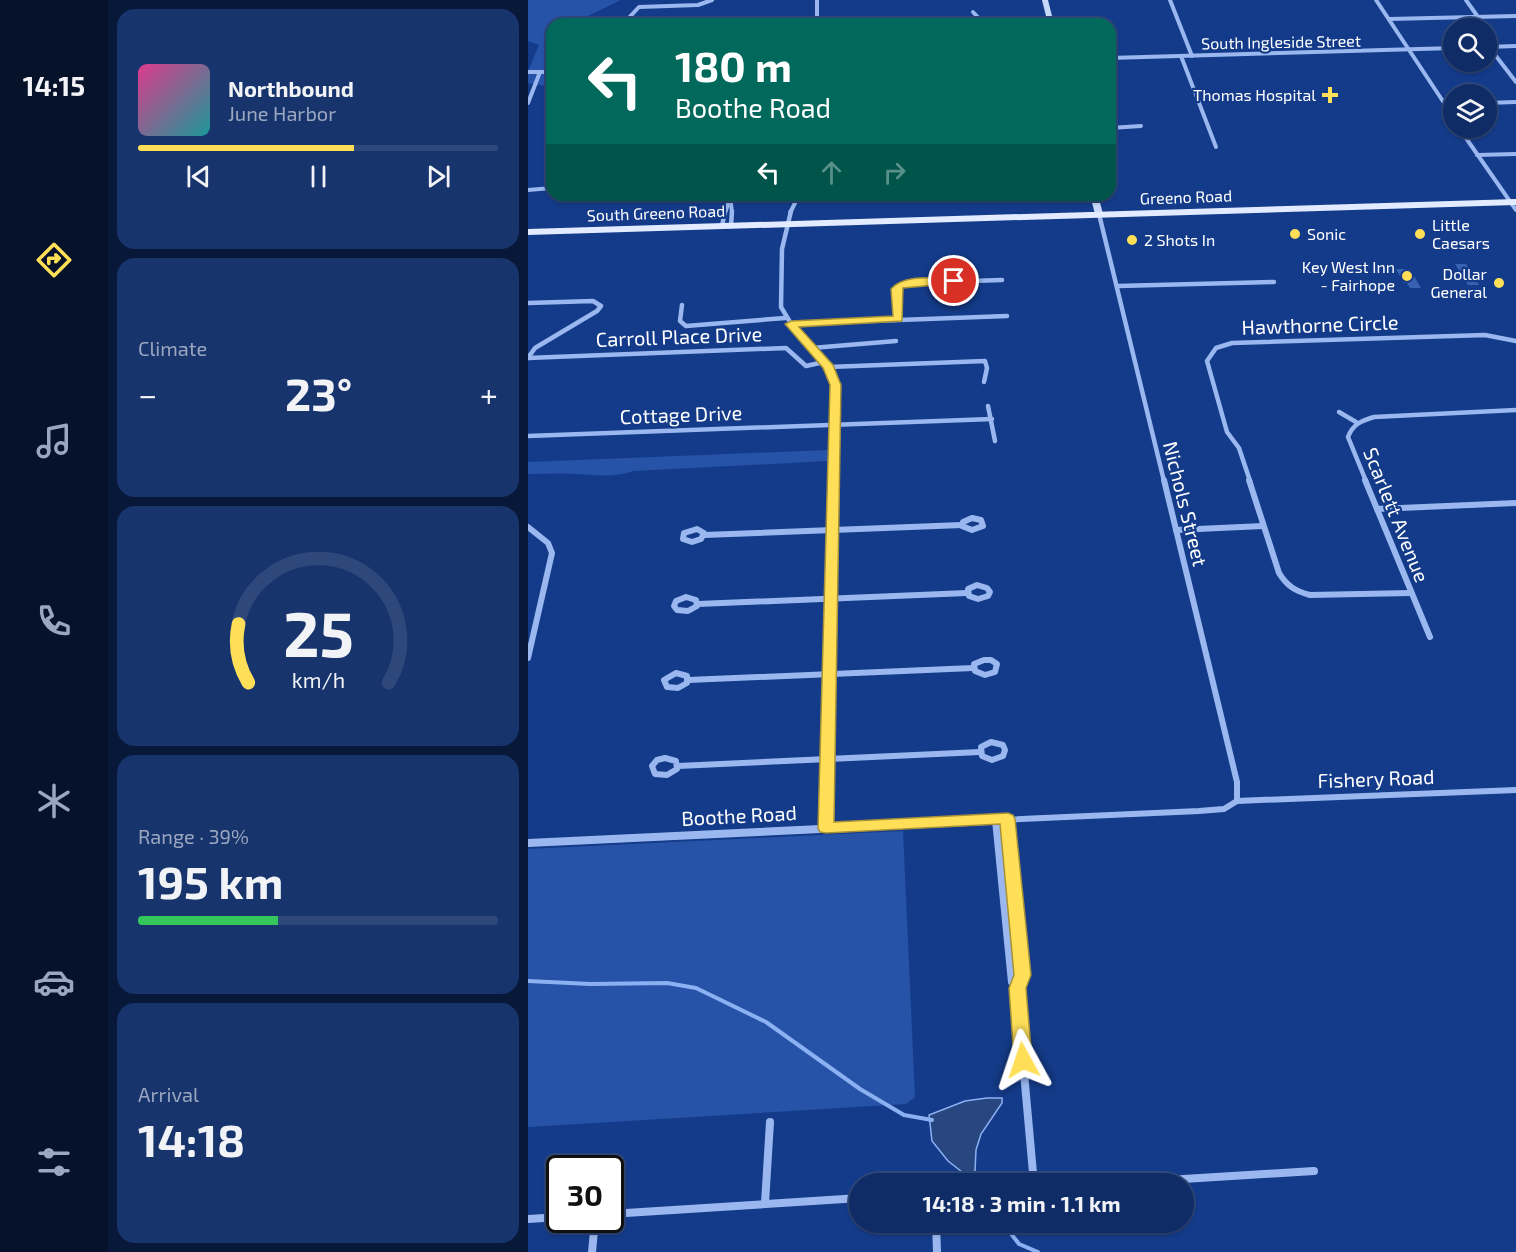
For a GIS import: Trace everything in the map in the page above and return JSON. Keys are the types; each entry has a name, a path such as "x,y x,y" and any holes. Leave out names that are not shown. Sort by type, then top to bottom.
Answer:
{"main road":[{"name":"Greeno Road","path":"785,225 1099,214 1514,204"},
{"name":"South Greeno Road","path":"528,232 785,225"}],"street":[{"path":"817,0 817,18"},
{"path":"1045,0 1050,18"},
{"path":"1170,0 1192,56"},
{"path":"1376,0 1443,102"},
{"path":"1466,0 1478,17"},
{"path":"629,18 639,7 711,1"},
{"path":"973,12 978,18"},
{"path":"1389,19 1516,16"},
{"path":"1497,47 1516,46"},
{"name":"South Ingleside Street","path":"1116,58 1443,48"},
{"path":"1181,56 1216,147"},
{"path":"1497,58 1516,81"},
{"path":"528,72 546,72"},
{"path":"528,103 540,72"},
{"path":"1497,102 1516,102"},
{"path":"1116,128 1141,126"},
{"path":"1466,138 1514,204"},
{"path":"1477,155 1516,154"},
{"path":"528,190 546,188"},
{"path":"727,226 726,206 729,201"},
{"path":"795,201 785,225 781,307 785,318 827,365 836,385 826,828"},
{"path":"1096,201 1099,214"},
{"name":"Nichols Street","path":"1099,214 1237,782 1237,801"},
{"path":"898,319 896,289 900,285 1002,280"},
{"path":"1118,286 1274,282"},
{"path":"528,303 593,301 601,306 597,311 536,348 528,358"},
{"path":"682,305 680,321 686,326 785,318"},
{"path":"791,324 1007,316"},
{"name":"Hawthorne Circle","path":"1263,526 1239,448 1227,432 1207,361 1208,354 1214,348 1224,344 1485,335 1516,341"},
{"path":"812,348 896,341"},
{"name":"Carroll Place Drive","path":"528,358 786,348 806,366 827,365"},
{"path":"827,365 985,361 987,368 984,382"},
{"path":"988,406 995,441"},
{"name":"Scarlett Avenue","path":"1430,637 1348,437 1350,428 1356,422 1374,417 1516,410"},
{"path":"1339,412 1356,422"},
{"name":"Cottage Drive","path":"528,436 992,419"},
{"path":"1377,509 1516,503"},
{"path":"704,534 962,525"},
{"path":"1176,530 1263,526 1285,584 1310,596 1411,593"},
{"path":"528,527 548,543 552,553 531,627 528,658"},
{"path":"698,604 967,593"},
{"path":"688,680 973,668"},
{"path":"678,766 980,752"},
{"name":"Fishery Road","path":"1237,801 1516,790"},
{"name":"Boothe Road","path":"528,843 1224,809 1237,801"},
{"path":"996,819 1012,982 1017,991"},
{"path":"1008,819 1022,975 1017,991 1034,1173"},
{"path":"765,1203 770,1122"},
{"path":"1194,1178 1314,1171"},
{"path":"624,1213 849,1199"},
{"path":"528,1219 546,1218"},
{"path":"592,1252 594,1233"},
{"path":"936,1233 937,1252"}],"shaded area":[{"path":"528,0 621,0 586,17 588,18 546,18 546,86 528,83 528,71 539,45 528,41"},
{"path":"828,450 828,461 633,471 612,475 528,474 528,462"},
{"path":"903,831 915,1097 906,1104 528,1127 528,849"},
{"path":"1002,1098 1002,1103 981,1134 976,1150 975,1171 970,1173 963,1173 948,1161 932,1141 929,1115 965,1101"}],"building":[{"path":"1455,264 1466,264 1479,285 1468,285"},
{"path":"1396,269 1410,269 1421,288 1410,288 1407,283 1404,283"}],"waterway":[{"path":"528,981 590,984 667,983 696,988 766,1022 860,1089 904,1115 932,1120"},
{"path":"1010,1233 1019,1244 1038,1252"}],"place":[{"name":"Thomas Hospital","path":"1330,95"},
{"name":"Sonic","path":"1295,234"},
{"name":"Little Caesars","path":"1420,234"},
{"name":"2 Shots In","path":"1132,240"},
{"name":"Key West Inn - Fairhope","path":"1407,276"},
{"name":"Dollar General","path":"1499,283"}],"route":[{"path":"954,281 900,285 896,289 898,319 791,324 829,367 836,385 826,828 1008,819 1022,975 1017,995 1023,1060"}]}
